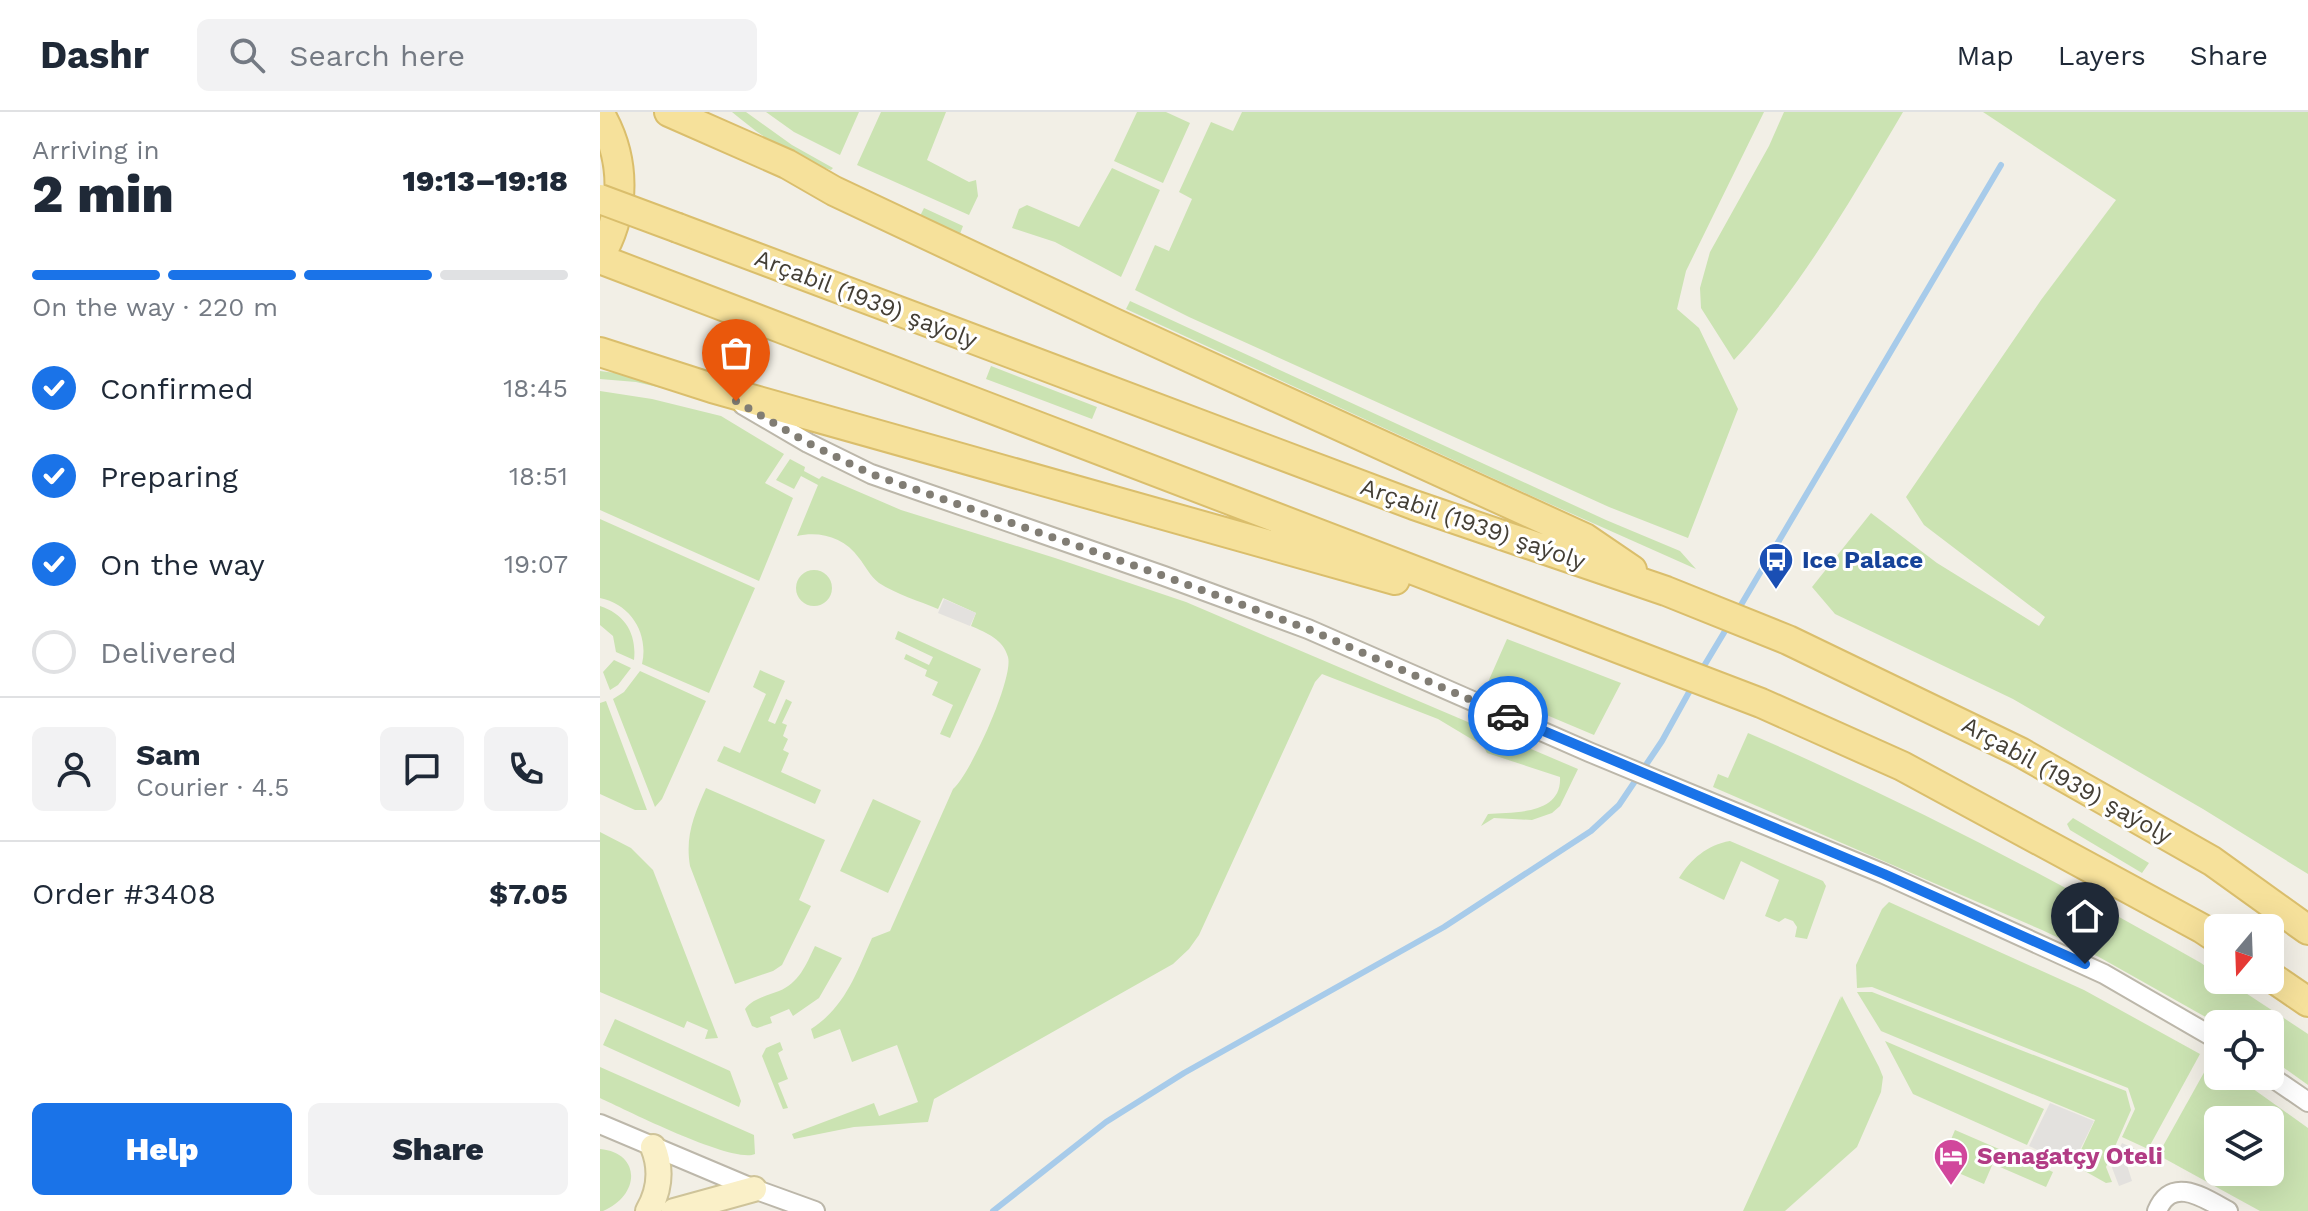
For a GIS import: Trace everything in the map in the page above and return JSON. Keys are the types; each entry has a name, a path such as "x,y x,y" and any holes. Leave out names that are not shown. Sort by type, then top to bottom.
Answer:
{"main road":[{"path":"669,112 787,164"},
{"path":"713,112 787,164 834,191 1585,538 1662,590"},
{"path":"604,114 621,177 619,209 610,239 600,258 1761,703 1916,773 2204,931"},
{"name":"Arçabil (1939) şaýoly","path":"600,199 1399,500 1662,590 1788,640 2020,752 2212,861 2308,930"},
{"path":"600,352 712,388 1387,577 1630,652"},
{"path":"2284,986 2308,1002"}],"street":[{"path":"712,388 808,443 871,474 1308,629 1589,752 1884,874 2065,955 2141,994 2204,1032"},
{"path":"2212,861 2308,920"},
{"path":"2284,1086 2308,1102"},
{"path":"600,1124 754,1189 815,1211"},
{"path":"648,1211 659,1176 653,1147"},
{"path":"674,1211 754,1189"},
{"path":"2157,1211 2162,1199 2174,1192 2187,1192 2228,1211"}],"green space":[{"path":"732,112 746,112 792,145 833,168 817,165 791,153"},
{"path":"766,112 859,112 840,155 794,132"},
{"path":"881,112 946,112 927,160 969,182 976,180 978,196 969,215 857,165"},
{"path":"1137,112 1166,112 1190,123 1163,183 1114,161"},
{"path":"1242,112 1764,112 1686,271 1677,309 1699,328 1738,409 1688,538 1609,507 1135,290 1155,245 1169,251 1192,199 1179,192 1211,122 1233,131"},
{"path":"1784,112 1903,112 1804,272 1734,360 1701,308 1700,288 1710,252 1769,146"},
{"path":"1983,112 2308,112 2308,874 2013,699 1835,614 1812,587 1871,513 1937,563 2039,626 2045,617 1924,525 1906,497 2041,300 2116,200"},
{"path":"1112,168 1160,190 1121,277 1055,242 1012,228 1019,209 1027,205 1079,227"},
{"path":"924,208 963,226 960,234 920,216"},
{"path":"1130,301 1606,520 1680,551 1696,569 1126,309"},
{"path":"991,366 1097,407 1092,419 986,379"},
{"path":"600,371 639,376 679,392 636,382 600,379"},
{"path":"600,391 652,399 721,416 784,454 765,483 793,498 759,581 600,510"},
{"path":"790,459 819,479 822,476 901,510 1186,602 1578,769 1560,806 1552,813 1532,820 1494,818 1481,826 1488,814 1523,811 1545,805 1559,789 1560,777 1487,753 1483,746 1438,719 1322,674 1315,682 1199,935 1173,964 934,1099 928,1122 854,1127 794,1139 792,1134 874,1103 879,1116 918,1102 897,1045 852,1062 840,1029 814,1039 811,1029 841,1000 872,938 890,931 953,789 970,765 989,726 1004,685 1008,657 998,641 971,626 976,613 943,598 938,609 886,587 839,540 814,534 797,536 818,485 801,476 794,489 776,480"},
{"path":"600,519 755,588 709,693 642,664 643,642 635,622 621,607 600,598"},
{"path":"814,570 827,575 832,588 827,601 814,606 801,601 796,588 801,575"},
{"path":"600,606 616,614 628,626 634,660 616,652 613,636 600,625"},
{"path":"898,631 981,669 950,738 940,734 953,705 932,695 938,682 925,676 927,670 904,659 906,654 929,665 933,657 895,639"},
{"path":"1507,639 1621,683 1594,735 1485,689"},
{"path":"614,660 631,668 610,690 603,672"},
{"path":"760,670 785,681 768,721 775,724 786,699 792,702 782,723 787,725 783,736 788,739 783,750 789,753 781,772 821,790 815,804 717,761 724,746 740,753 766,694 753,687"},
{"path":"640,671 706,701 662,799 655,807 613,699 624,692"},
{"path":"606,701 647,810 635,810 600,794 600,703"},
{"path":"1748,733 1978,842 2201,963 2204,965 2204,994 2247,994 2272,1010 2204,1010 2204,1016 2099,957 2042,930 1713,787 1718,774 1728,778"},
{"path":"706,788 825,840 799,900 811,906 782,965 735,984 690,866 692,826"},
{"path":"873,799 921,821 888,893 840,871"},
{"path":"2073,818 2149,863 2142,873 2070,830 2067,824"},
{"path":"600,832 631,848 653,870 718,1038 705,1039 708,1030 687,1021 684,1028 600,992"},
{"path":"1730,841 1823,881 1826,886 1807,939 1795,937 1797,927 1793,921 1785,918 1779,922 1765,916 1779,880 1741,861 1724,900 1679,878 1700,854"},
{"path":"1889,902 2084,990 2200,1054 2148,1149 2122,1137 2135,1109 2128,1088 1872,987 1857,988 1856,965 1882,909"},
{"path":"815,946 842,958 819,998 793,1016 789,1009 770,1017 772,1023 757,1028 752,1026 745,1009 748,1005 792,983"},
{"path":"1857,992 1872,992 2126,1091 2131,1110 2106,1167 2112,1182 2106,1183 2074,1165 2095,1120 1881,1031"},
{"path":"1841,996 1840,1001 1842,996 1883,1077 1881,1092 1857,1147 1785,1211 1743,1211"},
{"path":"2284,1018 2308,1034 2308,1085 2284,1068"},
{"path":"615,1019 730,1071 741,1101 739,1107 603,1045"},
{"path":"1885,1041 2044,1109 2027,1145 1913,1094"},
{"path":"780,1042 783,1050 778,1053 788,1079 778,1083 788,1108 783,1109 762,1056 766,1048"},
{"path":"600,1067 754,1135 755,1154 743,1155 703,1144 600,1098"},
{"path":"2204,1073 2204,1090 2255,1090 2277,1106 2204,1106 2204,1180 2158,1155"},
{"path":"2284,1111 2308,1128 2308,1211 2260,1211 2214,1186 2284,1186"},
{"path":"1955,1130 1999,1149 1984,1184 1940,1165"},
{"path":"600,1149 623,1158 631,1176 624,1196 603,1211 600,1211"},
{"path":"2007,1152 2053,1172 2046,1187 2000,1167"}],"shaded area":[{"path":"944,599 976,613 970,626 938,613"},
{"path":"2050,1103 2094,1121 2072,1166 2029,1146"},
{"path":"2122,1143 2135,1149 2127,1165 2132,1181 2119,1186 2111,1165"}],"waterway":[{"path":"1738,610 2001,165"},
{"path":"1701,671 1728,626"},
{"path":"993,1211 1106,1122 1184,1073 1444,927 1591,831 1619,805 1662,741 1693,685"}],"way so far":[{"path":"736,401 808,443 871,474 1308,629 1508,716"}],"place":[{"name":"Ice Palace","path":"1776,591"},
{"name":"Senagatçy Oteli","path":"1951,1187"}],"route":[{"path":"1508,716 1884,874 2085,964"}]}
